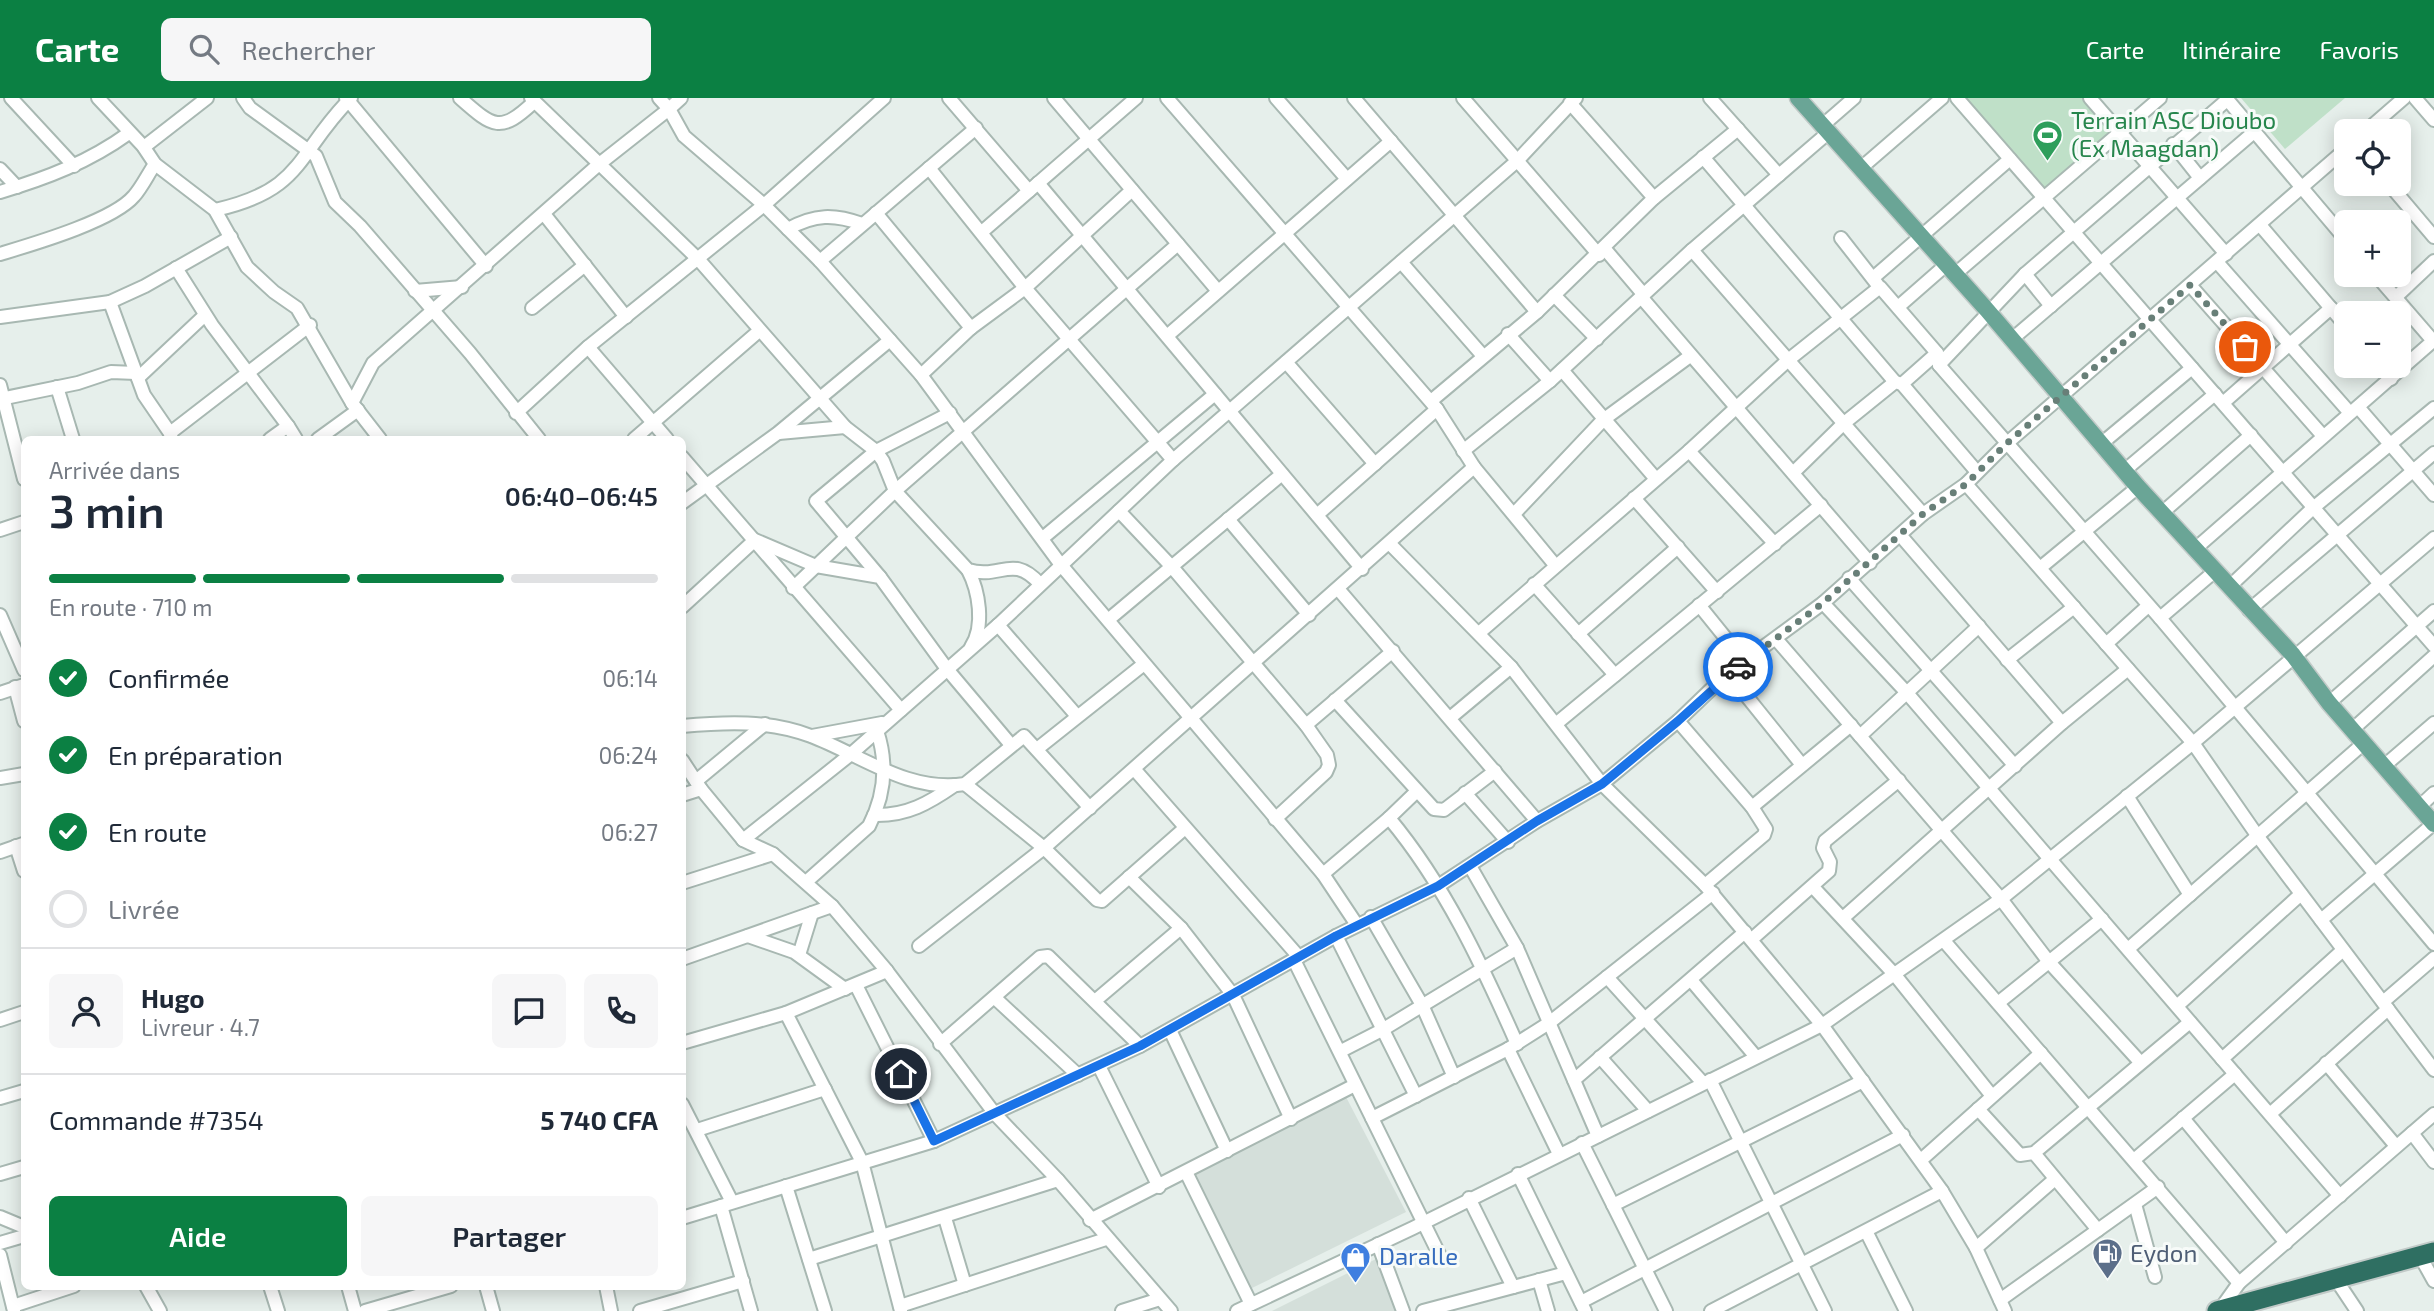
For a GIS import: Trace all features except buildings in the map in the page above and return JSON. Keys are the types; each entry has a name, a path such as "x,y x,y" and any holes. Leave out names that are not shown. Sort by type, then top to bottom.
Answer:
{"highway":[{"path":"2218,1311 2274,1303 2335,1278 2427,1254"}],"main road":[{"path":"1799,98 1987,310 2138,487 2293,655 2329,703 2434,824"}],"street":[{"path":"10,98 74,166"},
{"path":"98,98 144,147 155,164 215,210 247,267 274,292 297,308 310,325 355,407 378,436"},
{"path":"144,147 207,98"},
{"path":"246,103 262,98"},
{"path":"460,98 485,120 495,124 506,124 515,120 532,100 699,260 845,427 876,451 895,491 968,570 974,582 978,607 975,641 968,650"},
{"path":"659,98 690,142 764,205 820,261 921,375 1044,537 1061,565 1323,874 1357,925"},
{"path":"321,436 355,407 370,366 463,287 598,165 681,98"},
{"path":"516,413 588,347 699,260 884,98"},
{"path":"949,98 1080,234 1362,569"},
{"path":"1054,98 1218,291"},
{"path":"983,231 1136,98"},
{"path":"1167,98 1434,405 1474,467 1555,565"},
{"path":"1276,98 1347,179"},
{"path":"1354,98 1537,312"},
{"path":"1463,98 1517,161 1643,297 1690,356 1870,563"},
{"path":"1730,98 1714,103 1779,176"},
{"path":"1464,451 1550,381 1692,250 1779,176 1854,98"},
{"path":"1861,167 1942,98"},
{"path":"1957,98 2434,646"},
{"path":"2090,98 2177,197 2221,258 2290,344 2389,443 2434,495"},
{"path":"1898,307 2043,197 2160,98"},
{"path":"2380,119 2404,98"},
{"path":"2415,98 2434,120"},
{"path":"215,210 261,196 286,180 348,99 486,266"},
{"path":"1793,473 1843,424 1898,383 1938,359 2025,274 2226,99 2334,226"},
{"path":"743,840 851,754 998,625 1173,460 1517,161 1573,101 1654,198"},
{"path":"246,103 319,161 327,188 335,202 360,226 470,353 536,436"},
{"path":"820,261 976,128"},
{"path":"1317,515 1375,464 1483,356 1537,312 1602,251 1654,198 1738,129"},
{"path":"2011,340 2254,132"},
{"path":"0,192 97,156 129,133"},
{"path":"1167,336 1391,141"},
{"path":"2173,144 2200,177"},
{"path":"1703,157 1840,319 1977,472"},
{"path":"1479,633 1737,409 1787,361 1840,319 1921,236 2010,159"},
{"path":"686,1217 934,1141 1099,1066 1170,1030 1371,917 1438,886 1537,821 1602,784 1678,721 1728,674 1823,603 1923,514 1966,484 2006,444 2334,160"},
{"path":"0,254 48,239 110,213 134,197 155,164"},
{"path":"929,168 983,231 1024,288 1173,460"},
{"path":"0,169 16,187"},
{"path":"921,375 971,328 1024,288 1080,234 1132,190"},
{"path":"2399,196 2434,237"},
{"path":"876,213 971,328"},
{"path":"544,214 626,317"},
{"path":"788,229 817,216 838,217 862,224"},
{"path":"2260,225 2334,312"},
{"path":"0,317 110,302 145,286 231,237"},
{"path":"1841,237 2006,444 2160,618 2434,944"},
{"path":"793,587 895,491 1178,244"},
{"path":"1692,250 1923,514"},
{"path":"2396,298 2434,261"},
{"path":"1401,262 1483,356"},
{"path":"532,307 585,265"},
{"path":"176,268 205,315 294,436"},
{"path":"2025,274 2051,306"},
{"path":"2190,285 2323,436"},
{"path":"415,291 463,287"},
{"path":"2195,549 2433,341 2386,287"},
{"path":"1554,295 1597,339"},
{"path":"110,302 144,395 171,436 310,325"},
{"path":"2124,471 2263,368 2331,308"},
{"path":"137,376 205,315"},
{"path":"637,436 759,331"},
{"path":"1508,334 1550,381"},
{"path":"686,500 778,433 818,397 890,340"},
{"path":"588,347 665,436"},
{"path":"1514,514 1604,420 1690,356"},
{"path":"1286,362 1375,464"},
{"path":"2101,444 2192,368"},
{"path":"1562,370 1656,479"},
{"path":"2,399 111,372 137,376"},
{"path":"0,385 21,468"},
{"path":"57,387 72,436"},
{"path":"1044,537 1215,394"},
{"path":"2229,587 2313,508 2434,408"},
{"path":"950,413 876,451 817,500 880,577 947,669 1011,745"},
{"path":"274,436 288,426"},
{"path":"778,433 845,427"},
{"path":"2163,512 2251,435"},
{"path":"1689,451 1775,544"},
{"path":"2249,610 2434,453"},
{"path":"686,462 901,710"},
{"path":"919,946 1045,848 1339,590 1474,467"},
{"path":"1108,620 1282,474"},
{"path":"1966,484 2193,743 2259,838 2434,1070"},
{"path":"2040,568 2082,530 2138,487"},
{"path":"1633,498 1717,592"},
{"path":"1557,723 1821,505"},
{"path":"1119,511 1253,663 1327,755 1329,765 1326,772 1275,819"},
{"path":"1228,519 1308,615"},
{"path":"0,530 21,523"},
{"path":"1901,536 2062,723"},
{"path":"1237,1311 1822,1025 1945,942 2001,899 2193,743 2293,655 2434,538"},
{"path":"755,540 816,566 880,577"},
{"path":"686,603 755,540"},
{"path":"1390,544 1511,667 1602,784 1709,889 1822,1025 1942,1191 1976,1248 2003,1306 2098,1230 2158,1187"},
{"path":"1578,634 1678,547"},
{"path":"968,570 980,574 1019,567 1028,571 1040,584"},
{"path":"2160,618 2215,571"},
{"path":"1850,578 2015,766"},
{"path":"1534,584 1615,675"},
{"path":"1339,590 1537,821"},
{"path":"1823,603 1907,693 2340,1196"},
{"path":"1699,606 1745,662"},
{"path":"2106,644 2148,606"},
{"path":"2007,660 2074,607"},
{"path":"2329,703 2434,611"},
{"path":"2,624 21,664"},
{"path":"998,625 1077,716"},
{"path":"1860,736 1979,626"},
{"path":"1776,639 2001,899 2049,962 2140,1062"},
{"path":"1306,726 1393,652"},
{"path":"2353,729 2434,656"},
{"path":"1037,749 1144,664"},
{"path":"1450,718 1511,667"},
{"path":"1843,918 2062,723 2128,669"},
{"path":"1728,674 1802,765"},
{"path":"0,693 20,686"},
{"path":"1335,700 1417,791 1439,811 1495,771"},
{"path":"812,736 867,728 889,721"},
{"path":"1372,1118 1513,1046 1549,1023 1608,977 1709,889 1764,835 1764,823 1752,807 1678,721"},
{"path":"2384,766 2434,723"},
{"path":"686,726 765,724 812,736 904,778 960,785 1045,848 1097,901 1102,901 1185,828"},
{"path":"686,792 698,785 765,724"},
{"path":"1752,807 1851,725"},
{"path":"806,882 869,826 885,771 877,731"},
{"path":"874,815 891,815 913,810 960,785 1024,736 1090,808"},
{"path":"2128,949 2259,838 2364,743"},
{"path":"686,766 743,840 773,854 832,906 887,971 995,1114 1058,1180 1106,1239 1171,1311"},
{"path":"1135,769 1297,959 1355,1085 1441,1258"},
{"path":"0,778 21,774"},
{"path":"1574,1080 1690,980 1813,887 1831,867 1823,848 1825,841 1899,780"},
{"path":"1323,874 1417,791"},
{"path":"1465,793 1508,842"},
{"path":"2418,807 2434,793"},
{"path":"2127,796 2190,895"},
{"path":"1388,818 1438,886 1483,966 1513,1046 1559,1154"},
{"path":"2321,920 2434,824"},
{"path":"0,852 20,845"},
{"path":"686,882 773,854"},
{"path":"1470,866 1517,948 1598,1136"},
{"path":"1129,877 1181,928 1233,995 1291,1119"},
{"path":"1813,887 1895,975 1992,1096"},
{"path":"2177,1006 2301,894"},
{"path":"686,958 832,906"},
{"path":"799,955 812,914"},
{"path":"1371,917 1422,1005 1454,1077"},
{"path":"1998,1003 2102,919"},
{"path":"1096,1000 1181,928"},
{"path":"748,936 781,945 850,987 934,1141"},
{"path":"1336,936 1416,1096"},
{"path":"1945,942 2135,1159 2239,1283"},
{"path":"1341,1051 1382,1030 1483,966 1517,948"},
{"path":"2222,1059 2343,950"},
{"path":"940,1044 1040,957 1048,956 1096,1000 1140,1046"},
{"path":"2270,1114 2434,958"},
{"path":"686,1042 786,1013 887,971"},
{"path":"1608,977 1706,1082 1773,1203 1825,1311"},
{"path":"1690,980 1756,1057"},
{"path":"995,998 1078,1075"},
{"path":"0,1019 21,1013"},
{"path":"786,1013 862,1163 901,1308 1106,1239"},
{"path":"1978,1109 2012,1150 2020,1155 2034,1153 2190,1021"},
{"path":"1170,1030 1227,1151"},
{"path":"1921,1160 2041,1053"},
{"path":"1600,1057 1648,1111"},
{"path":"2326,1063 2396,1146"},
{"path":"1099,1066 1159,1187"},
{"path":"2135,1159 2235,1074"},
{"path":"1613,1205 1863,1081"},
{"path":"1090,1220 1355,1085"},
{"path":"697,1130 825,1089"},
{"path":"0,1098 21,1092"},
{"path":"686,1111 697,1130 726,1204 751,1311"},
{"path":"2218,1311 2239,1283 2434,1114"},
{"path":"2183,1118 2286,1243"},
{"path":"2412,1133 2434,1162"},
{"path":"1518,1174 1583,1306 1645,1269 1903,1135"},
{"path":"1582,1143 1666,1311"},
{"path":"2034,1153 2098,1230"},
{"path":"0,1174 21,1168"},
{"path":"1186,1172 1251,1304"},
{"path":"1976,1248 2055,1179"},
{"path":"809,1259 883,1238 1058,1180"},
{"path":"786,1186 825,1311"},
{"path":"1712,1311 1736,1305 1802,1264 1867,1233 1942,1191"},
{"path":"1469,1198 1513,1287"},
{"path":"2135,1204 2155,1277"},
{"path":"0,1217 21,1226"},
{"path":"945,1218 965,1285"},
{"path":"1867,1233 1906,1311"},
{"path":"0,1243 21,1237"},
{"path":"1378,1244 1404,1311"},
{"path":"2427,1254 2434,1281"},
{"path":"0,1255 14,1308 63,1290"},
{"path":"1423,1311 1566,1273"},
{"path":"2335,1278 2357,1311"},
{"path":"1539,1280 1548,1311"},
{"path":"640,1311 743,1281"},
{"path":"148,1290 160,1311"},
{"path":"271,1290 278,1311"},
{"path":"349,1290 355,1311"},
{"path":"365,1311 414,1305 443,1290"},
{"path":"487,1290 493,1311"},
{"path":"607,1290 611,1311"},
{"path":"1122,1311 1160,1298"}],"shaded area":[{"path":"1346,1097 1406,1212 1252,1288 1194,1175"},
{"name":"Daralle","path":"1380,1257 1395,1311 1272,1311"}],"green space":[{"name":"Terrain ASC Dioubo (Ex Maagdan)","path":"1961,98 2085,98 2114,132 2043,192"},
{"path":"2241,98 2345,98 2285,149"}],"way so far":[{"path":"1738,667 1823,603 1923,514 1966,484 2006,444 2190,285 2245,347"}],"place":[{"name":"Terrain ASC Dioubo (Ex Maagdan)","path":"2048,162"},
{"name":"Eydon","path":"2107,1281"},
{"name":"Daralle","path":"1356,1284"}],"route":[{"path":"901,1074 934,1141 1099,1066 1170,1030 1371,917 1438,886 1537,821 1602,784 1738,667"}]}
